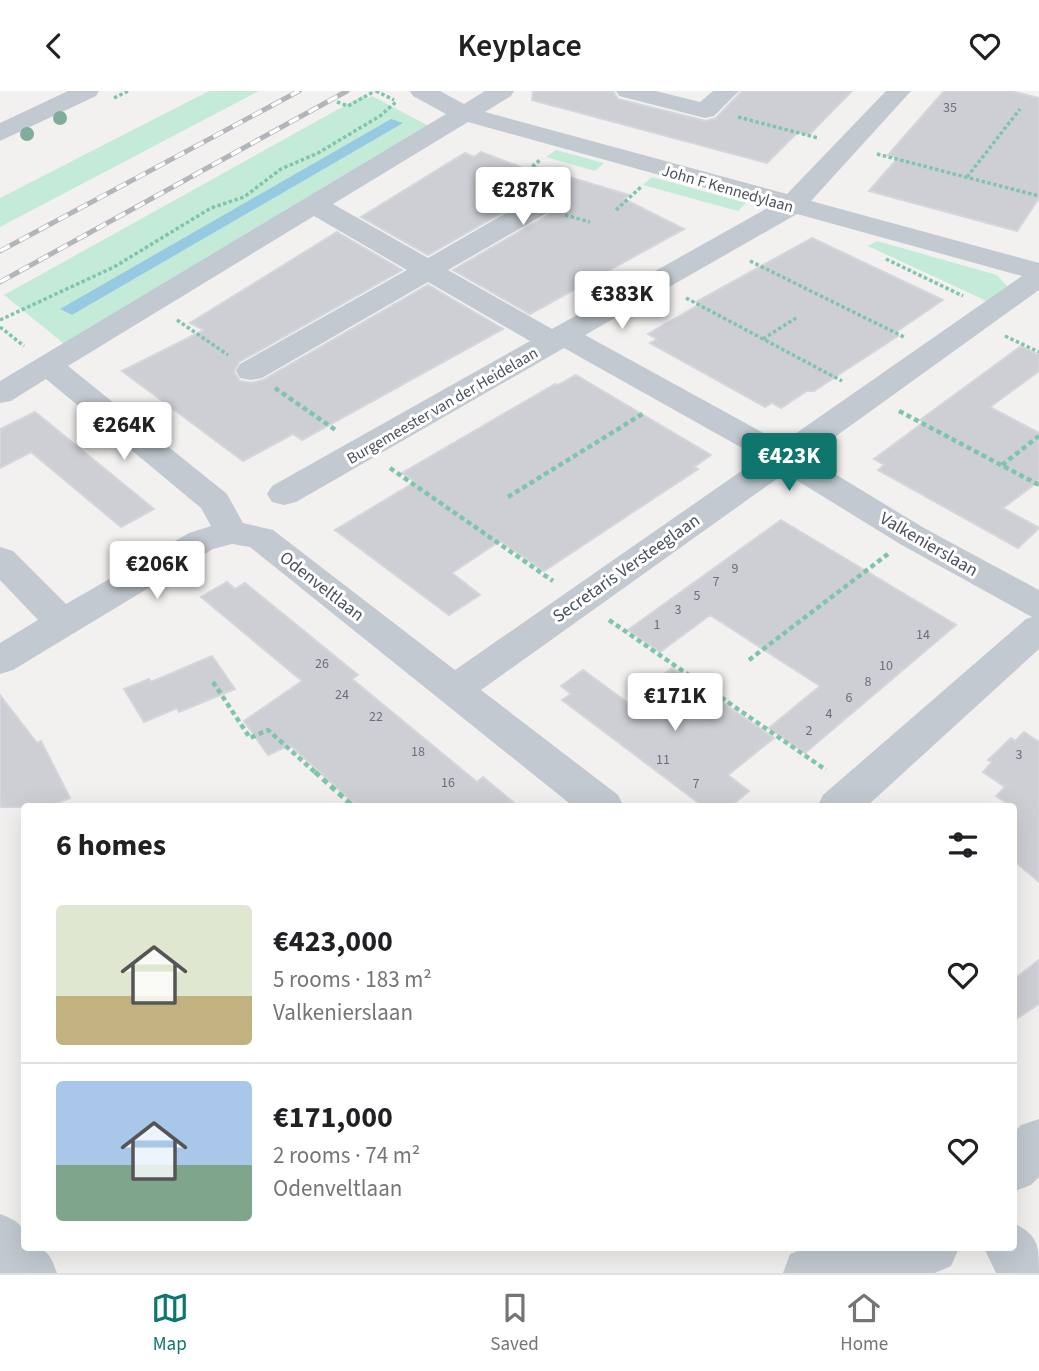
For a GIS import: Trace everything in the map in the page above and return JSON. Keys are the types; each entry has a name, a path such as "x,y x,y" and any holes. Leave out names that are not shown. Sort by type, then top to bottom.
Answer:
{"street":[{"path":"0,133 87,91"},
{"name":"John F Kennedylaan","path":"422,91 464,114 1039,275"},
{"path":"0,394 502,91"},
{"path":"628,91 705,111 727,91"},
{"name":"Burgemeester van der Heidelaan","path":"284,494 791,206 899,91"},
{"name":"Valkenierslaan","path":"315,205 426,269 672,396 783,457 912,535 1037,628"},
{"path":"251,371 537,207"},
{"name":"Secretaris Versteeglaan","path":"454,690 935,352 1039,275"},
{"path":"0,660 201,541 231,532 215,502 49,366"},
{"name":"Odenveltlaan","path":"231,532 261,538 598,803"},
{"path":"0,559 63,624"},
{"path":"847,799 1037,628"},
{"path":"1017,1164 1039,1142"},
{"path":"0,1240 13,1258 31,1273"},
{"path":"809,1273 918,1251"},
{"path":"1012,1251 1026,1273"}],"path":[{"path":"337,102 348,106 374,91"},
{"path":"0,320 114,267 211,208 244,197 281,169 318,153 380,116 397,101"},
{"path":"707,109 1039,196"},
{"path":"967,177 1020,109"},
{"path":"505,190 562,141"},
{"path":"721,246 935,352"},
{"path":"657,282 1039,485"},
{"path":"763,338 796,318"},
{"path":"508,497 672,396"},
{"path":"1002,465 1039,436"},
{"path":"363,449 581,600 847,799"},
{"path":"749,660 912,535"},
{"path":"213,682 250,738 268,730 350,803"}],"green space":[{"path":"209,91 259,91 0,227 0,198"},
{"path":"362,96 367,99 372,96 431,127 68,347 4,295","holes":["402,123 72,315 61,309"]},
{"path":"556,150 604,163 595,171 546,157"},
{"path":"652,177 746,203 738,211 643,185"},
{"path":"877,241 997,275 1011,291 991,303 868,246"}],"water":[{"path":"391,119 403,123 72,315 60,309"}],"building":[{"path":"533,91 613,91 618,99 706,121 716,118 742,91 852,91 809,135 798,132 767,163 532,100"},
{"path":"944,91 1011,91 1039,98 1039,198 1017,231 869,191 898,158 888,155"},
{"path":"481,152 531,171 535,167 629,195 624,199 684,229 530,314 453,270 548,215 552,206 548,198 536,196 526,199 428,255 361,217 465,153 474,157"},
{"path":"337,232 402,270 239,362 234,372 240,381 251,383 263,380 428,285 503,329 302,440 293,434 243,461 122,371 204,330 190,323"},
{"path":"812,238 943,300 893,334 898,336 814,391 807,391 781,408 772,403 765,407 650,343 657,339 648,334 700,304 696,302"},
{"path":"1021,346 1039,355 1039,371 990,407 1039,433 1039,481 1003,508 1039,528 1018,548 878,470 884,465 874,459 924,422 920,420"},
{"path":"576,375 711,455 694,467 698,469 544,571 500,541 452,573 480,595 449,615 335,530 415,482 402,473 555,384 558,385"},
{"path":"35,412 154,509 121,527 31,452 0,468 0,429"},
{"path":"781,520 956,625 805,753 769,728 820,686 710,615 660,652 628,630"},
{"path":"227,582 235,589 245,583 358,675 352,679 477,782 483,777 514,803 354,803 290,745 268,755 244,721 302,681 201,597"},
{"path":"212,656 235,689 179,712 177,708 144,722 124,689 149,679 151,682"},
{"path":"672,668 774,738 728,775 749,791 735,803 699,803 562,700 571,694 561,686 583,670 628,703"},
{"path":"0,695 37,743 41,741 70,798 58,803 21,803 21,807 0,807"},
{"path":"1024,732 1039,742 1039,882 1017,863 1017,803 1007,803 996,796 1005,787 983,772 992,762 988,760 1011,738 1015,741"},
{"path":"1039,960 1039,1004 1017,1018 1017,977"}],"railway":[{"path":"0,251 299,91"},
{"path":"0,282 347,91"}]}
